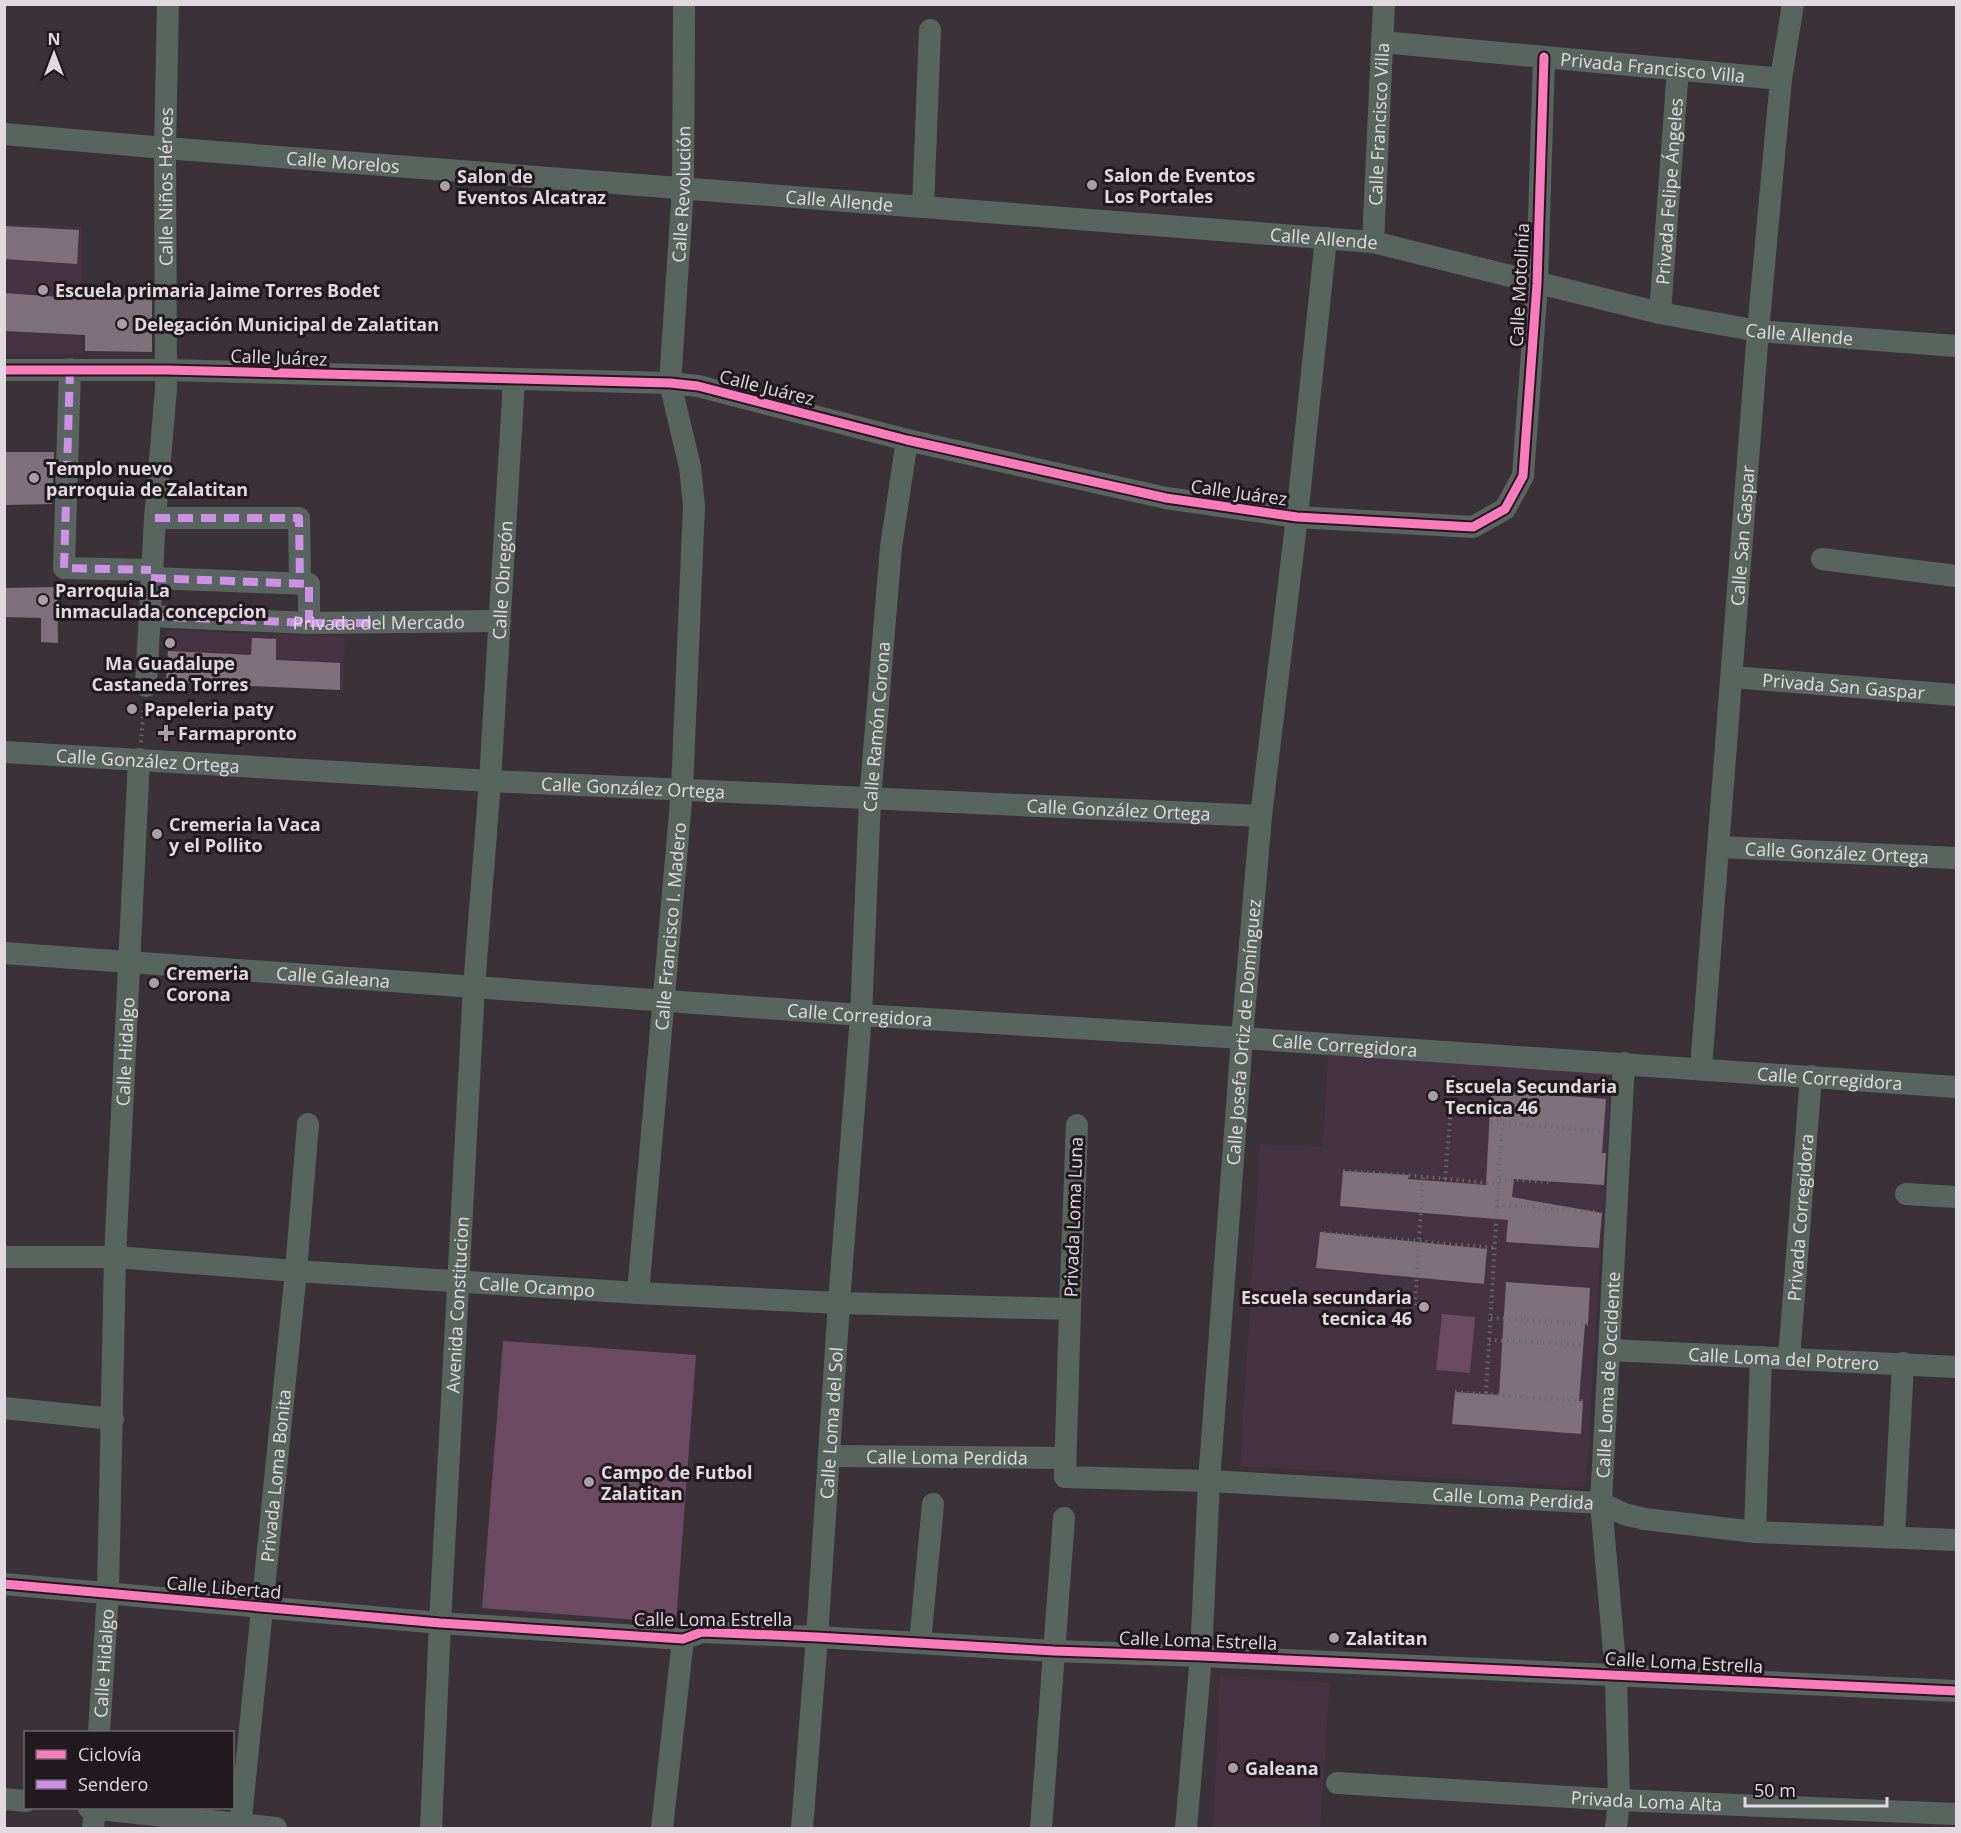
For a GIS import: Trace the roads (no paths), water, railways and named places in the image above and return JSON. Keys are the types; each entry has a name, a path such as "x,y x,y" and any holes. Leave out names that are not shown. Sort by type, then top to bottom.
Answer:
{"street":[{"name":"Calle Niños Héroes","path":"166,370 165,148 168,4"},
{"name":"Calle Revolución","path":"670,383 683,188 684,4"},
{"name":"Calle Francisco Villa","path":"1373,242 1384,4"},
{"name":"Calle San Gaspar","path":"1701,1068 1758,332 1781,79 1793,4"},
{"path":"923,207 930,30"},
{"name":"Privada Francisco Villa","path":"1382,42 1781,79"},
{"name":"Calle Motolinía","path":"1505,509 1523,476 1537,284 1544,57"},
{"name":"Privada Felipe Ángeles","path":"1660,313 1678,69"},
{"name":"Calle Morelos","path":"4,134 683,188"},
{"name":"Calle Allende","path":"683,188 1373,242 1660,313 1758,332 1956,346"},
{"name":"Calle Josefa Ortiz de Domínguez","path":"1186,1828 1201,1656 1209,1481 1261,816 1297,517 1326,238"},
{"path":"70,369 64,568 309,584 309,623"},
{"name":"Calle Juárez","path":"4,370 166,370 670,383 698,386 907,440 1166,498 1297,517 1473,527 1505,509"},
{"path":"146,686 154,518 166,370"},
{"name":"Calle Obregón","path":"490,781 514,380"},
{"name":"Calle Francisco I. Madero","path":"638,1293 682,789 694,506 690,467 670,383"},
{"name":"Calle Ramón Corona","path":"861,1015 870,800 891,548 907,440"},
{"path":"154,518 299,518 300,584"},
{"path":"1822,559 1956,576"},
{"name":"Privada del Mercado","path":"149,616 309,623 500,621"},
{"name":"Privada San Gaspar","path":"1732,677 1956,695"},
{"name":"Calle González Ortega","path":"4,752 490,781 1261,816"},
{"name":"Calle Hidalgo","path":"99,1731 108,1593 115,1257 139,759"},
{"name":"Avenida Constitucion","path":"431,1828 457,1282 474,987 490,781"},
{"name":"Calle González Ortega","path":"1719,847 1956,858"},
{"name":"Calle Galeana","path":"4,953 663,1000"},
{"name":"Calle Corregidora","path":"663,1000 861,1015 1701,1068 1956,1087"},
{"name":"Calle Loma del Sol","path":"802,1828 861,1015"},
{"name":"Calle Loma de Occidente","path":"1616,1828 1619,1800 1616,1675 1601,1503 1624,1063"},
{"name":"Privada Corregidora","path":"1789,1358 1811,1076"},
{"name":"Privada Loma Bonita","path":"240,1827 296,1271 308,1124"},
{"name":"Privada Loma Luna","path":"1065,1468 1077,1125"},
{"path":"1906,1194 1956,1197"},
{"name":"Calle Ocampo","path":"4,1257 115,1257 638,1293 839,1303 1070,1309"},
{"name":"Calle Loma del Potrero","path":"1610,1350 1956,1367"},
{"path":"1755,1532 1761,1357"},
{"path":"1894,1537 1903,1363"},
{"path":"4,1408 112,1419"},
{"name":"Calle Loma Perdida","path":"829,1456 1065,1468 1209,1481 1601,1503 1624,1514 1645,1519 1755,1532 1956,1540"},
{"path":"920,1643 933,1504"},
{"path":"1041,1828 1064,1518"},
{"name":"Calle Libertad","path":"4,1584 440,1623"},
{"name":"Calle Loma Estrella","path":"440,1623 683,1639 702,1632 1054,1651 1956,1690"},
{"path":"662,1828 683,1639"},
{"name":"Privada Loma Alta","path":"1337,1783 1619,1800 1956,1814"},
{"path":"4,1799 24,1801"},
{"path":"93,1828 95,1809"},
{"path":"103,1809 240,1827 276,1828"}],"place":[{"name":"Salon de Eventos Los Portales","path":"1092,185"},
{"name":"Salon de Eventos Alcatraz","path":"445,186"},
{"name":"Escuela primaria Jaime Torres Bodet","path":"43,290"},
{"name":"Delegación Municipal de Zalatitan","path":"122,324"},
{"name":"Templo nuevo parroquia de Zalatitan","path":"34,478"},
{"name":"Parroquia La inmaculada concepcion","path":"43,600"},
{"name":"Ma Guadalupe Castaneda Torres","path":"170,643"},
{"name":"Papeleria paty","path":"132,709"},
{"name":"Farmapronto","path":"166,733"},
{"name":"Cremeria la Vaca y el Pollito","path":"157,834"},
{"name":"Cremeria Corona","path":"154,983"},
{"name":"Escuela Secundaria Tecnica 46","path":"1433,1096"},
{"name":"Escuela secundaria tecnica 46","path":"1424,1307"},
{"name":"Campo de Futbol Zalatitan","path":"589,1482"},
{"name":"Zalatitan","path":"1334,1638"},
{"name":"Galeana","path":"1233,1768"}]}
